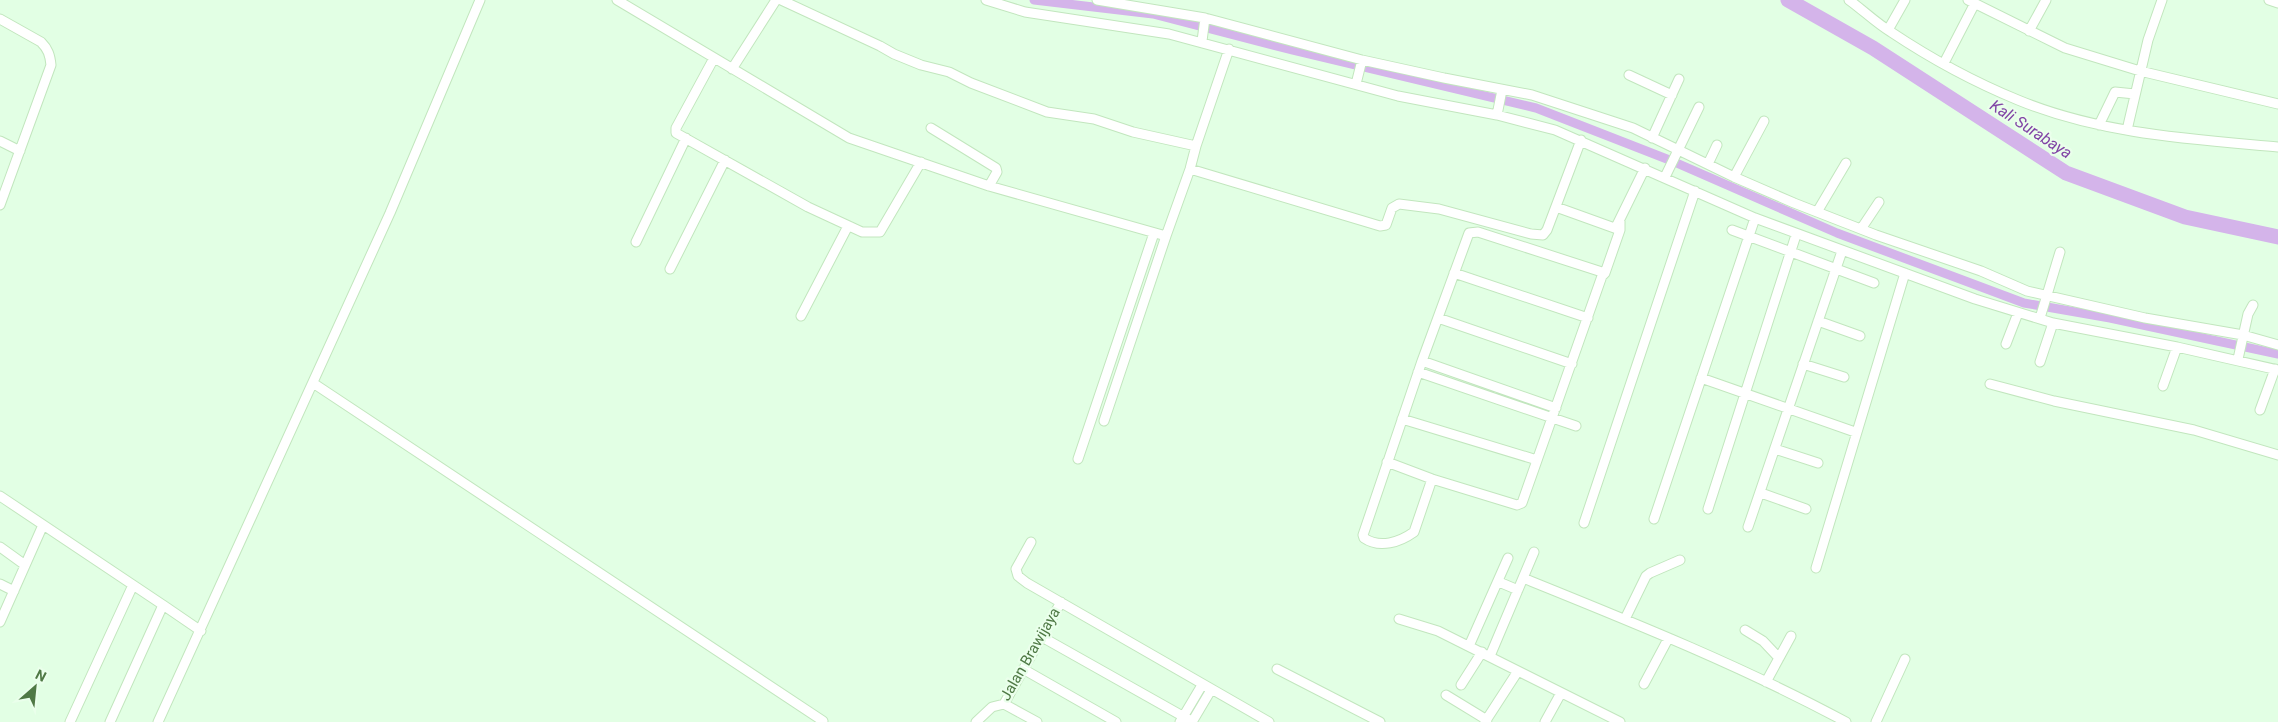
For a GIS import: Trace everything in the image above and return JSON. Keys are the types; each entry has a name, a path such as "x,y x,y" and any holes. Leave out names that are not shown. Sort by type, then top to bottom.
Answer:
{"street":[{"path":"158,722 390,213 480,0"},
{"path":"617,0 712,61 732,69 849,138 920,165 1166,236"},
{"path":"732,69 776,0"},
{"path":"781,0 894,54 921,65 949,72 970,83 1047,112 1094,119 1133,132 1196,146"},
{"path":"986,0 1025,12 1202,38 1229,49 1357,80 1398,96 1498,111 1556,130 1669,177 1755,218 1796,234 2018,312 2041,316 2053,323 2177,347 2238,355 2276,369 2260,410"},
{"path":"1097,0 1205,19 1362,61 1502,92 1532,95 1561,103 1633,128 1734,177 1817,212 1981,271 2027,291 2046,297 2243,336 2278,345"},
{"path":"1849,0 1859,3 1888,30 1944,63 2018,100 2099,125 2126,130 2278,147"},
{"path":"1888,30 1905,0"},
{"path":"2029,31 2046,0"},
{"path":"2126,130 2140,71 2162,0"},
{"path":"2269,0 2278,3"},
{"path":"1944,63 1972,1 2057,46 2140,71 2278,104"},
{"path":"0,19 41,42 46,47 50,56 49,74 0,205"},
{"path":"1202,38 1205,19"},
{"path":"1104,420 1190,170 1196,146 1229,49"},
{"path":"712,61 675,130 676,133 808,207 866,233 883,231 920,165"},
{"path":"1357,80 1362,61"},
{"path":"1629,75 1672,95"},
{"path":"1652,138 1679,79"},
{"path":"1498,111 1502,92"},
{"path":"2099,125 2115,92 2135,94"},
{"path":"1669,177 1678,151 1699,106"},
{"path":"1734,177 1764,121"},
{"path":"931,128 996,168 997,172 989,186"},
{"path":"636,242 686,138"},
{"path":"1190,170 1381,226 1386,225 1392,208 1398,204 1440,210 1530,234 1543,235 1547,230 1556,207 1580,140"},
{"path":"0,141 20,151"},
{"path":"1708,164 1717,145"},
{"path":"670,269 725,160"},
{"path":"1817,212 1846,163"},
{"path":"1387,462 1432,480 1520,504 1572,364 1618,226 1630,195 1645,168"},
{"path":"1584,523 1695,191"},
{"path":"1861,229 1878,202"},
{"path":"1556,207 1618,226"},
{"path":"1654,519 1755,218"},
{"path":"801,316 848,226"},
{"path":"1732,230 1874,283"},
{"path":"1432,480 1414,532 1391,543 1366,540 1363,536 1387,462 1467,238 1472,232 1602,274"},
{"path":"1078,459 1154,233"},
{"path":"1708,509 1796,234"},
{"path":"1748,527 1761,494 1842,251"},
{"path":"2041,316 2060,252"},
{"path":"1816,568 1855,432 1905,272"},
{"path":"1454,273 1588,318"},
{"path":"2238,355 2252,304"},
{"path":"2006,344 2018,312"},
{"path":"1438,318 1572,364"},
{"path":"1818,321 1860,336"},
{"path":"2040,362 2053,323"},
{"path":"2163,386 2177,347"},
{"path":"1422,361 1554,412 1576,426"},
{"path":"1803,364 1844,377"},
{"path":"1418,372 1554,412"},
{"path":"1701,378 1789,407 1855,432"},
{"path":"313,383 824,721"},
{"path":"1990,384 2070,405 2194,430 2278,455"},
{"path":"1402,419 1537,460"},
{"path":"1775,449 1818,463"},
{"path":"1761,494 1806,509"},
{"path":"0,496 201,631"},
{"path":"0,622 43,525"},
{"path":"1031,542 1019,562 1016,572 1026,583 1269,722"},
{"path":"0,547 25,565"},
{"path":"1461,685 1486,654 1518,590 1534,552"},
{"path":"1469,646 1508,558"},
{"path":"1624,619 1646,576 1680,560"},
{"path":"1523,578 1624,619 1766,682 1846,722"},
{"path":"1499,582 1518,590"},
{"path":"0,584 14,590"},
{"path":"70,722 133,585"},
{"name":"Jalan Brawijaya","path":"976,722 992,707 1004,704 1061,602"},
{"path":"110,722 163,606"},
{"path":"1399,619 1427,626 1486,654 1615,721"},
{"path":"1745,630 1763,641 1779,658"},
{"path":"1766,682 1791,636"},
{"path":"1042,637 1181,719 1192,722 1211,690"},
{"path":"1644,684 1668,639"},
{"path":"1876,722 1905,659"},
{"path":"1023,669 1116,722"},
{"path":"1277,669 1380,722"},
{"path":"1446,695 1486,721 1518,671"},
{"path":"1181,719 1202,685"},
{"path":"1545,722 1561,693"},
{"path":"1004,704 1037,722"}],"waterway":[{"path":"1034,0 1153,14 1292,50 1536,108 1672,161 1837,233 2024,303 2110,318 2278,354"},
{"name":"Kali Surabaya","path":"1788,0 1873,48 2066,173 2185,217 2278,237"}]}
